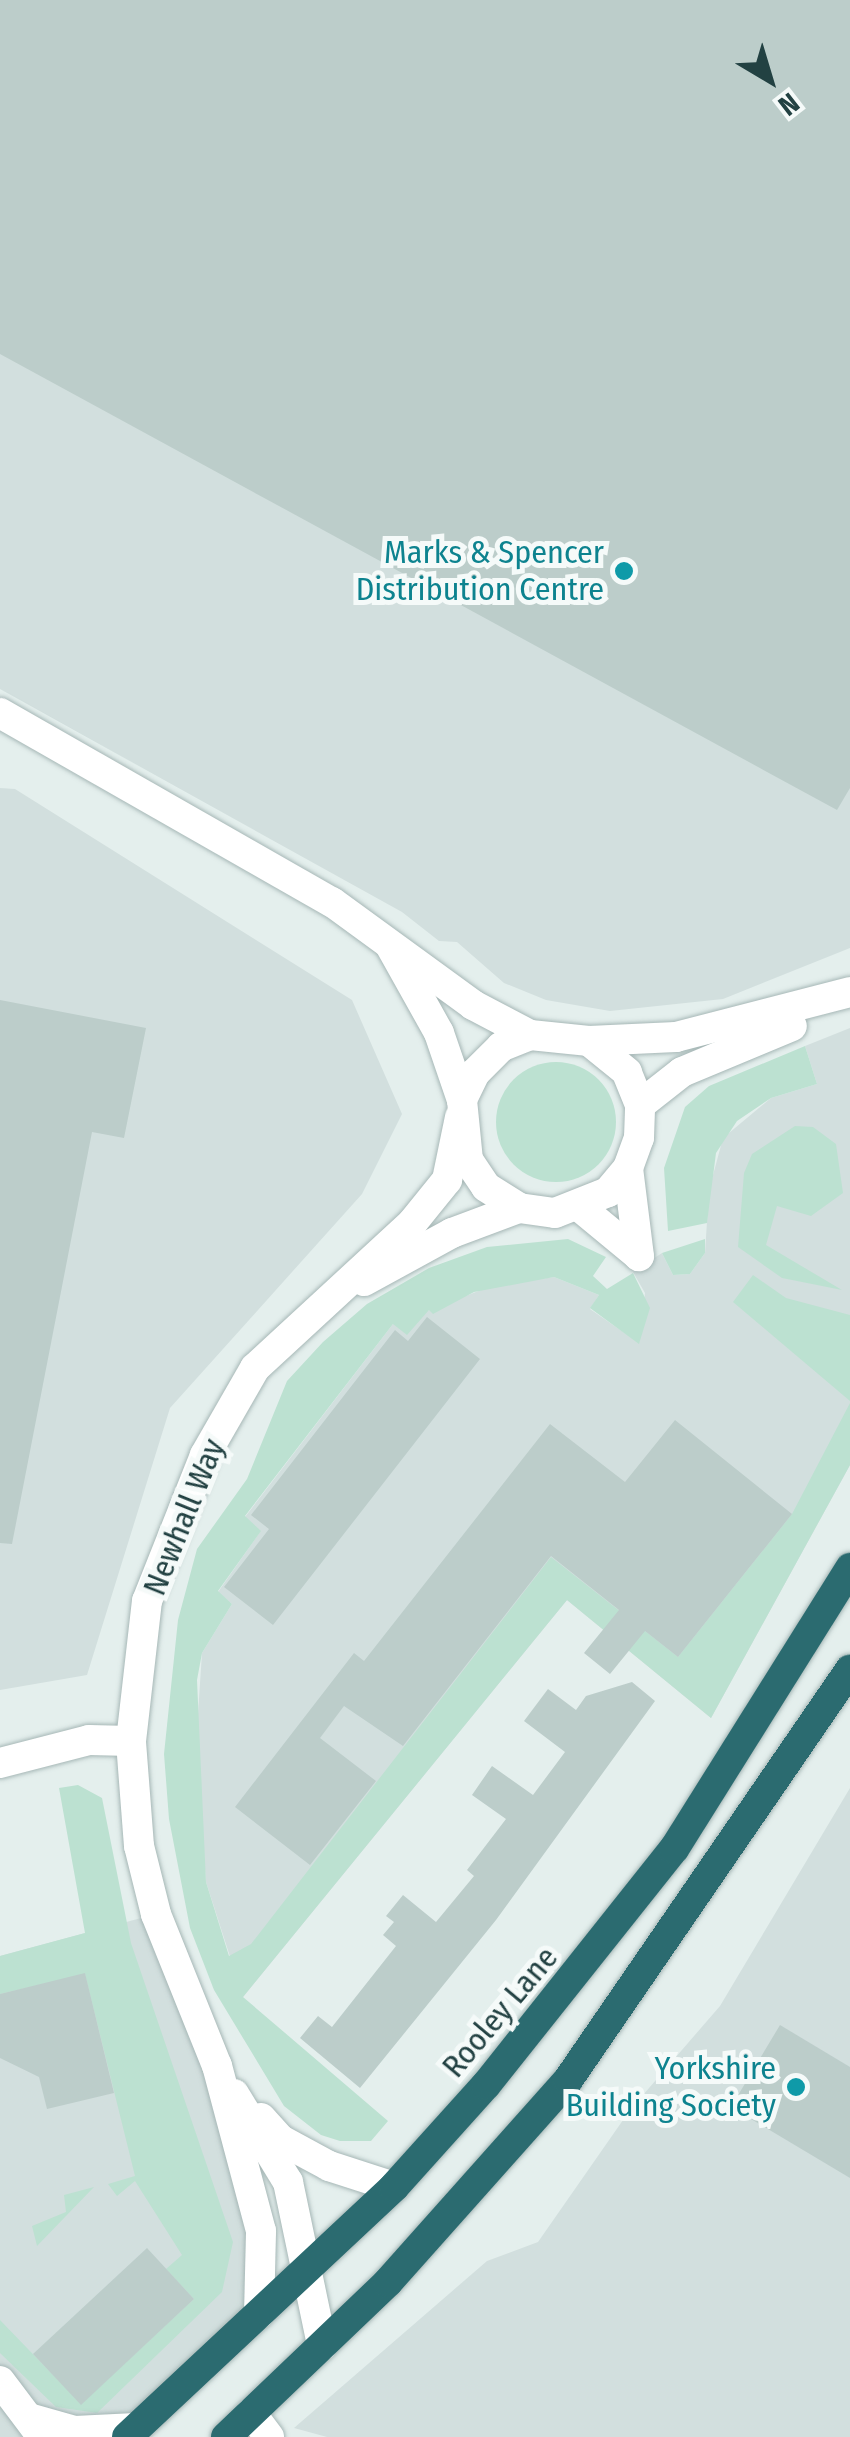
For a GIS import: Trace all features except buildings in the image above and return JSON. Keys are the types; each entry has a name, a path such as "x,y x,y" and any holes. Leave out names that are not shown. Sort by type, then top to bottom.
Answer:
{"highway":[{"name":"Rooley Lane","path":"131,2433 394,2187 590,1959 674,1849 850,1568"},
{"path":"226,2437 388,2282 568,2080 850,1670"}],"street":[{"path":"0,713 384,936 473,1005 530,1035 589,1041 676,1037 850,992"},
{"path":"384,936 439,1032 461,1109 468,1160 486,1187 519,1208"},
{"path":"640,1105 682,1072 850,1002"},
{"name":"Newhall Way","path":"258,2314 261,2231 217,2066 156,1914 139,1846 131,1742 148,1602 206,1455 255,1368 285,1334 413,1222 446,1180 461,1109 485,1060 530,1035"},
{"path":"589,1041 627,1072 640,1105 639,1138 628,1168 608,1192 581,1208 639,1256 628,1168"},
{"name":"Newhall Way","path":"285,1334 436,1242 519,1208 554,1213 581,1208"},
{"path":"0,1763 89,1740 131,1742"},
{"name":"Newhall Way","path":"217,2066 280,2140 329,2166 394,2187"},
{"name":"Newhall Way","path":"217,2066 288,2182 322,2345"},
{"path":"0,2381 36,2428 131,2433"},
{"path":"250,2412 269,2437"}],"shaded area":[{"name":"Marks & Spencer Distribution Centre","path":"0,0 850,0 850,948 723,999 610,1011 546,1000 504,983 457,942 439,941 402,912 0,689"},
{"path":"0,788 15,789 352,1000 402,1114 362,1194 170,1408 87,1675 0,1690"},
{"path":"850,1028 850,1465 711,1718 567,1600 243,1997 206,1882 196,1744 202,1653 232,1604 218,1592 260,1532 245,1517 393,1324 494,1285 554,1277 599,1295 590,1309 639,1343 645,1293 633,1272 662,1253 673,1275 690,1274 705,1253 709,1190 723,1138 771,1098 817,1084 805,1046"},
{"path":"850,1788 850,2437 327,2437 294,2428 487,2261 538,2242 630,2110 720,2006"},
{"path":"156,1914 261,2231 259,2314 127,2437 0,2437 0,1956"}],"green space":[{"path":"805,1046 817,1084 771,1098 737,1121 716,1153 707,1223 668,1231 664,1168 685,1107 709,1086"},
{"path":"556,1062 579,1067 598,1080 611,1099 616,1122 611,1145 598,1164 579,1177 556,1182 533,1177 514,1164 501,1145 496,1122 501,1099 514,1080 533,1067"},
{"path":"795,1126 813,1127 836,1144 843,1193 811,1216 777,1206 766,1245 842,1290 782,1278 738,1247 744,1173 752,1154"},
{"path":"568,1239 606,1257 593,1276 607,1289 633,1273 650,1308 639,1344 590,1308 599,1295 554,1277 474,1292 433,1314 429,1310 407,1335 393,1324 245,1516 261,1531 218,1591 232,1604 202,1653 197,1680 206,1882 229,1956 251,1944 551,1557 678,1657 792,1514 850,1403 850,1465 711,1718 567,1600 243,1997 388,2121 371,2141 340,2141 321,2135 284,2106 214,1990 190,1928 169,1819 164,1754 178,1620 197,1549 247,1479 287,1381 323,1342 367,1304 429,1268 487,1247"},
{"path":"705,1239 705,1253 690,1274 673,1275 662,1253"},
{"path":"753,1275 786,1298 850,1315 850,1401 733,1302"},
{"path":"78,1785 102,1798 131,1943 233,2242 222,2292 97,2413 56,2407 0,2353 0,2320 81,2404 194,2299 166,2269 182,2255 135,2181 117,2196 108,2184 135,2176 85,1974 0,1994 0,1956 85,1933 59,1788"},
{"path":"94,2187 37,2246 32,2226 66,2212 64,2195"}],"place":[{"name":"Marks & Spencer Distribution Centre","path":"624,571"},
{"name":"Yorkshire Building Society","path":"796,2087"}]}
